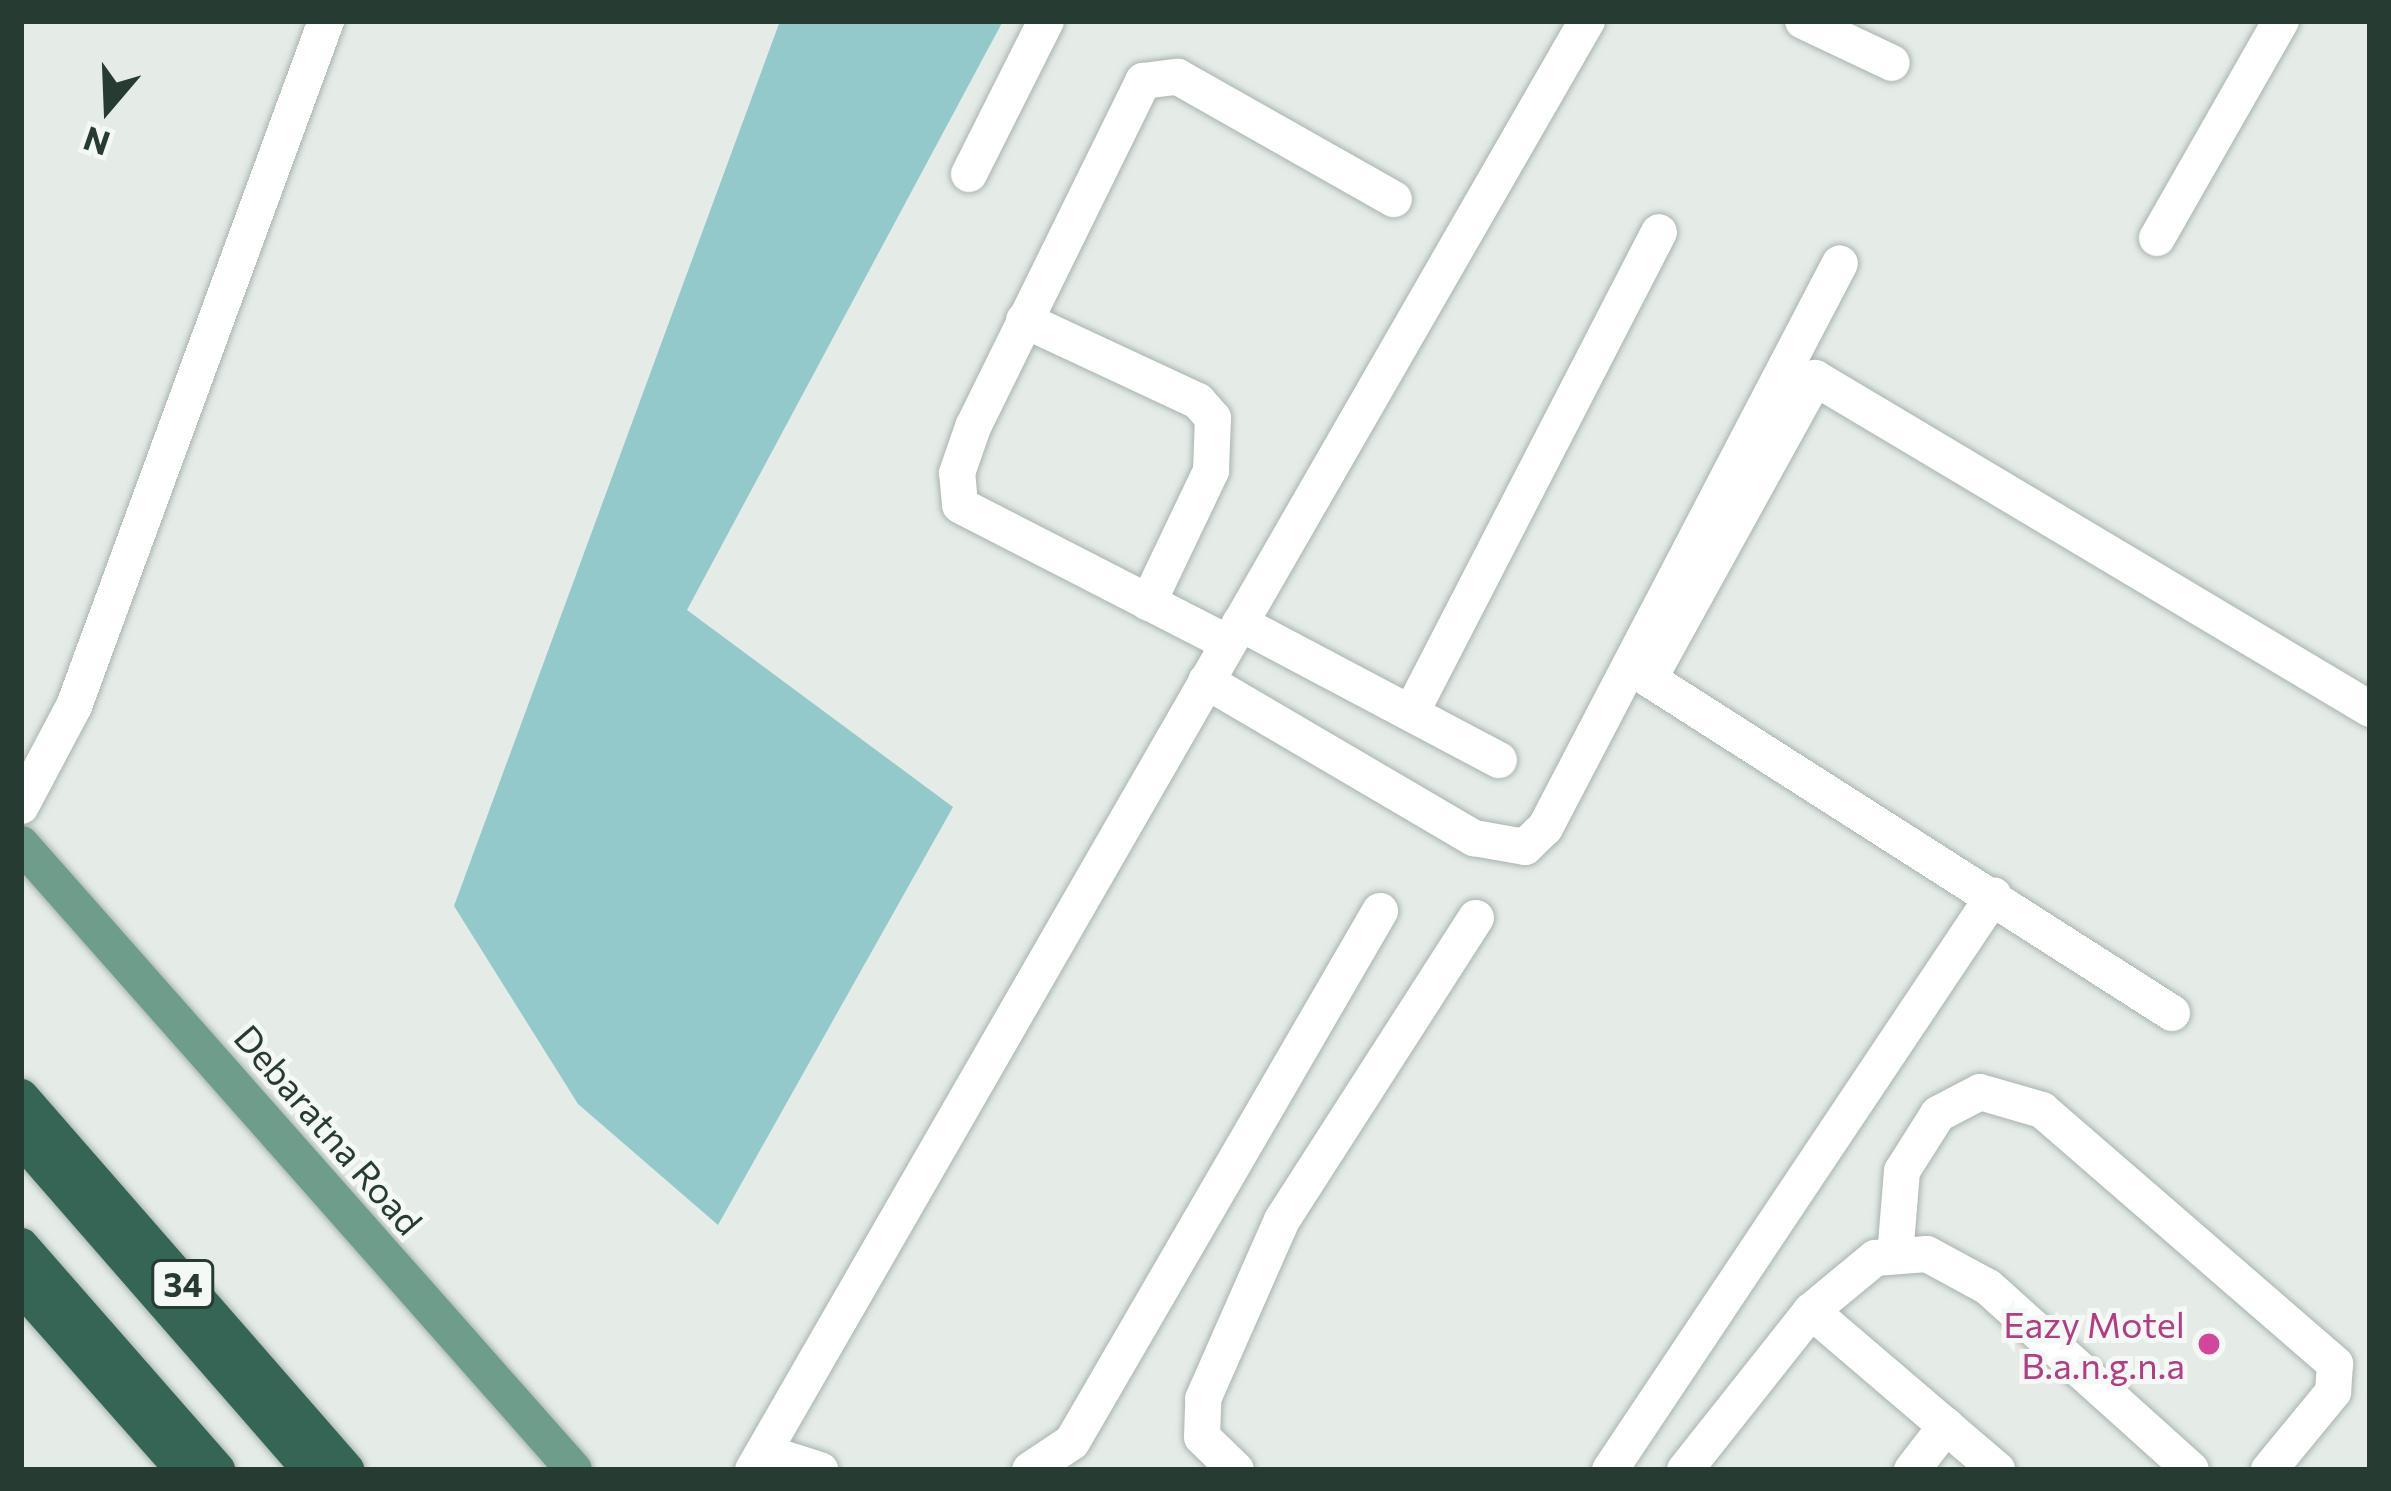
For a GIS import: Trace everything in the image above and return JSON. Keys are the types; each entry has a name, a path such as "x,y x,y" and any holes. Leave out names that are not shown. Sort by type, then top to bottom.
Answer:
{"highway":[{"name":"34","path":"21,1097 320,1470"},
{"path":"21,1138 320,1470"},
{"path":"21,1246 218,1470"},
{"path":"21,1286 184,1470"}],"main road":[{"name":"Debaratna Road","path":"21,844 574,1470"}],"street":[{"path":"21,806 74,706 326,21"},
{"path":"969,174 1046,21"},
{"path":"820,1470 759,1462 1587,21"},
{"path":"1803,21 1892,63"},
{"path":"2157,238 2281,21"},
{"path":"1394,200 1188,81 1153,76 1132,98 1024,320 973,428 954,492 960,506 1148,603 1234,633 1411,713 1499,760"},
{"path":"1411,713 1659,232"},
{"path":"1206,681 1474,838 1525,847 1545,828 1840,263"},
{"path":"1024,320 1198,401 1213,418 1211,471 1148,603"},
{"path":"2172,1013 1994,895 1649,679 1815,378 2370,710"},
{"path":"1610,1470 1994,895"},
{"path":"1030,1470 1072,1442 1380,911"},
{"path":"1236,1470 1202,1437 1203,1399 1282,1220 1476,918"},
{"path":"1895,1256 1902,1172 1938,1114 1980,1093 2042,1110 2336,1364 2333,1392 2269,1470"},
{"path":"1685,1470 1811,1311 1875,1258 1927,1254 1988,1287 2191,1470"},
{"path":"1811,1311 1997,1470"},
{"path":"1912,1470 1946,1426"}],"water":[{"path":"780,21 1003,21 687,610 953,807 718,1225 578,1104 454,906"}],"place":[{"name":"Eazy Motel B.a.n.g.n.a","path":"2209,1344"}]}
